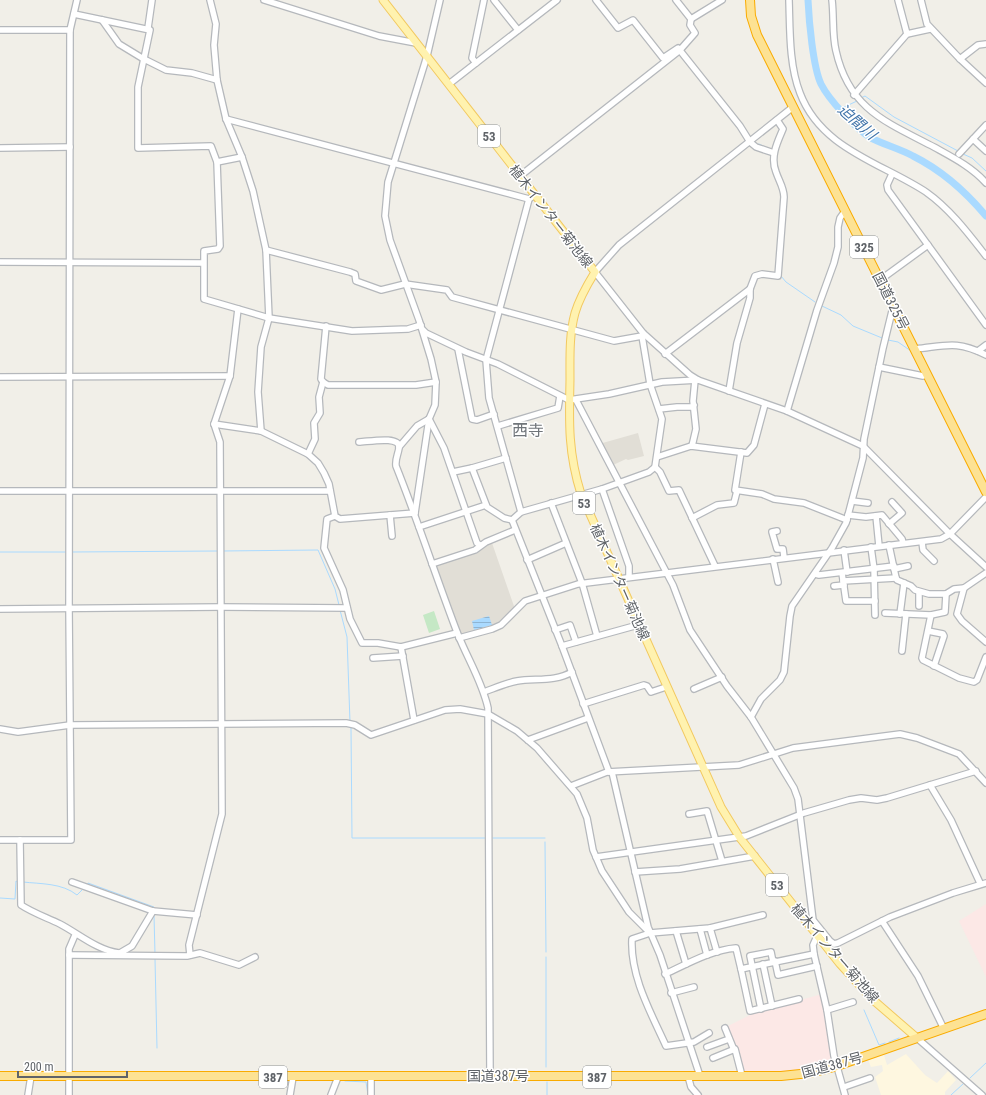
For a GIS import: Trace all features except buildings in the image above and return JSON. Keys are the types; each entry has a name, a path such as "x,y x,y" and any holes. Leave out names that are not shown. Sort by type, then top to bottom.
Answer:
{"highway":[{"name":"国道325号","path":"750,0 751,16 757,35 986,492"},
{"name":"国道387号","path":"0,1076 371,1077 795,1075 837,1066 986,1014"}],"main road":[{"name":"植木インター菊池線","path":"383,0 520,176 532,197 595,272 583,292 576,311 572,329 573,400 568,423 571,455 581,494 666,687 721,807 740,838 863,990 917,1038"}],"street":[{"path":"0,840 71,840 69,608 70,30 78,0"},
{"path":"152,0 148,28 150,30 138,87 138,148 211,146 217,162 220,246 218,249 204,251 204,299 269,318 356,331 369,329 408,329 421,325"},
{"path":"210,0 216,24 214,45 217,80 226,119 242,157 253,190 266,250 269,318 261,347 258,392 262,431"},
{"path":"264,0 379,36 416,43"},
{"path":"415,513 429,419 434,405 436,382 421,325 390,240 385,216 387,187 393,163 427,56 440,0"},
{"path":"476,63 472,58 484,0"},
{"path":"494,0 518,30"},
{"path":"449,84 557,0"},
{"path":"596,0 618,28 633,20 662,58 676,48 680,50 740,126 750,142 756,147 774,153"},
{"path":"520,176 680,50 695,33 690,25 691,19 676,0"},
{"path":"691,19 722,0"},
{"path":"788,0 794,72 799,93 804,104 824,129 841,144 860,157 925,192 940,203 961,224 986,256"},
{"path":"832,0 835,51 838,63 854,95 879,117 964,164 986,183"},
{"path":"898,0 907,34"},
{"path":"921,0 927,24 930,28 986,83"},
{"path":"74,14 148,28"},
{"path":"102,20 119,44 166,70 192,73 217,80"},
{"path":"854,95 907,34 930,28"},
{"path":"0,30 70,30"},
{"path":"960,59 978,45 986,44"},
{"path":"697,380 642,334 595,272 619,245 793,107"},
{"path":"226,119 393,163 532,197 486,360 489,398 521,512"},
{"path":"665,354 750,289 757,275 778,276 784,193 774,169 774,153 783,129 778,120"},
{"path":"959,154 986,125"},
{"path":"973,139 986,151"},
{"path":"0,148 70,147"},
{"path":"217,162 242,157"},
{"path":"892,174 887,186 888,190 986,325"},
{"path":"787,411 817,310 834,263 838,247 838,227 840,218 845,211"},
{"path":"880,280 928,245"},
{"path":"266,250 350,272 355,274 356,281 381,290 405,284 447,290 452,297 614,341 642,334"},
{"path":"0,262 204,262"},
{"path":"729,391 737,342 750,298 750,289"},
{"path":"751,717 761,699 782,676 791,611 829,552 848,517 863,458 863,446 893,307"},
{"path":"190,955 189,945 222,814 220,442 214,424 230,376 238,308"},
{"path":"421,325 426,333 458,349 498,364 528,378 560,396 573,400 650,384 676,380 697,380 787,411 863,446 950,534 986,566"},
{"path":"308,454 315,439 314,423 320,413 319,397 323,382 321,378 326,326"},
{"path":"512,520 521,512 551,502 602,489 649,472 655,467 662,419 650,384 642,334"},
{"path":"915,349 952,344 986,355"},
{"path":"978,352 986,345"},
{"path":"458,349 472,419 477,420 494,414"},
{"path":"879,368 923,376 927,374"},
{"path":"0,377 230,376"},
{"path":"692,446 696,429 694,405 697,380"},
{"path":"323,382 328,385 398,385 436,382"},
{"path":"498,426 558,408 560,396"},
{"path":"573,400 619,482 680,600 690,630 751,717 794,788 798,799 815,930 813,945 814,954 827,1010 837,1066 845,1095"},
{"path":"657,458 692,446 747,452 754,445 764,404"},
{"path":"659,409 677,407 692,408 694,405"},
{"path":"429,419 417,426 399,447 396,454 396,466 415,513 458,635 484,692 488,714 490,1076"},
{"path":"429,419 444,448 477,543 480,545"},
{"path":"214,424 262,431 308,454 318,463 324,473 330,491 335,516"},
{"path":"359,442 393,440 396,441 399,447"},
{"path":"692,518 717,505 734,503 737,491 735,488 741,452"},
{"path":"453,472 506,458"},
{"path":"655,467 660,472 669,490 679,490 716,566"},
{"path":"472,468 486,505 497,514 512,520 610,772 631,851 650,933 700,1076"},
{"path":"602,489 629,566 630,577"},
{"path":"0,491 330,491"},
{"path":"737,491 762,494 774,499 804,503 848,517 882,515 902,539 903,544"},
{"path":"415,513 345,520 335,516 328,519 324,548 343,590 352,624 362,643 378,643 401,647 497,627 525,601 582,583 784,557 941,539 950,534 986,497"},
{"path":"852,501 868,503"},
{"path":"551,502 582,583 597,636"},
{"path":"889,524 902,513 892,502"},
{"path":"419,527 486,505"},
{"path":"390,515 392,536"},
{"path":"876,516 879,546"},
{"path":"432,564 474,550 480,545 516,530"},
{"path":"777,531 772,532 777,549 783,549 784,557"},
{"path":"922,542 923,550 934,561"},
{"path":"527,560 566,543"},
{"path":"889,545 896,578"},
{"path":"871,547 874,569 875,615"},
{"path":"844,550 844,583 846,601 875,601"},
{"path":"772,559 778,582"},
{"path":"815,574 819,575 908,566"},
{"path":"834,586 844,583 896,578 919,592 929,594 946,594 954,589 964,588 986,573"},
{"path":"902,651 904,583"},
{"path":"964,588 958,617 986,642"},
{"path":"919,592 919,606"},
{"path":"885,613 931,616 945,612 946,594"},
{"path":"0,609 221,607 347,608"},
{"path":"931,616 922,658 934,666 959,678 974,682 978,680 986,657"},
{"path":"562,646 638,624"},
{"path":"555,630 570,625 576,642"},
{"path":"928,631 942,634 944,636 934,666"},
{"path":"401,647 414,720"},
{"path":"373,658 403,656"},
{"path":"484,692 517,681 544,680 565,676 572,672"},
{"path":"694,689 722,677"},
{"path":"584,704 644,686 647,686 651,692 666,687"},
{"path":"0,729 18,732 70,725 346,723 354,724 371,735 445,710 460,709 488,714 508,725 528,740 577,794 587,818 596,857 602,871 629,912 650,933"},
{"path":"528,740 588,718"},
{"path":"571,786 596,775 610,772 739,765 773,754 806,746 900,734 952,750 966,760 986,784"},
{"path":"596,857 631,851 740,838 800,815 849,800 861,798 877,800 887,798 976,772"},
{"path":"815,930 834,944 882,921 983,883 951,820 930,785"},
{"path":"689,814 708,811 722,862"},
{"path":"20,840 21,906 62,925 75,935 120,955"},
{"path":"635,872 680,869 754,856"},
{"path":"72,882 153,911 197,915"},
{"path":"120,955 132,946 153,911"},
{"path":"709,1033 699,1040 666,1046 646,1003 635,966 632,938 650,933 710,928 764,915"},
{"path":"882,921 918,976 944,1029"},
{"path":"710,928 717,952"},
{"path":"700,929 707,955"},
{"path":"676,931 686,964"},
{"path":"69,1095 68,949 75,935"},
{"path":"665,974 707,955 736,948 750,1011 799,998"},
{"path":"761,1009 750,956 771,952 778,975 817,966"},
{"path":"69,956 200,954 239,965 255,957"},
{"path":"741,969 814,954"},
{"path":"763,964 772,1006"},
{"path":"671,993 694,987"},
{"path":"827,1010 853,1002"},
{"path":"726,1028 742,1076"},
{"path":"917,1038 982,1095"},
{"path":"707,1047 729,1039"},
{"path":"713,1058 734,1050"},
{"path":"28,1095 31,1076"},
{"path":"688,1076 691,1087 698,1095"},
{"path":"290,1095 293,1077"},
{"path":"331,1095 338,1077"},
{"path":"371,1077 371,1095"},
{"path":"844,1087 870,1078"}],"shaded area":[{"path":"638,433 644,456 628,460 626,459 611,466 599,444"},
{"path":"492,543 515,609 501,625 459,638 432,564"},
{"path":"986,904 986,977 959,921"},
{"path":"822,994 833,1063 792,1071 743,1071 726,1027 754,1013"},
{"path":"906,1054 925,1075 937,1083 948,1071 956,1080 945,1092 945,1095 881,1095 875,1077 883,1071 882,1065 871,1067 868,1060 884,1055 887,1065"}],"green space":[{"path":"434,611 440,629 429,633 423,615"}],"water":[{"path":"489,616 492,625 474,630 472,621"}],"waterway":[{"name":"迫間川","path":"808,0 812,44 818,76 825,91 836,106 858,128 871,138 913,156 943,175 970,198 986,216"},
{"path":"861,98 865,96 894,117 958,151"},
{"path":"840,109 857,101"},
{"path":"759,144 765,147"},
{"path":"963,154 972,158 986,171"},
{"path":"781,276 786,282 815,302"},
{"path":"822,306 841,315 853,326 882,338"},
{"path":"888,340 898,342 911,351"},
{"path":"919,352 938,349"},
{"path":"222,551 318,550 335,589 339,605"},
{"path":"72,552 219,551"},
{"path":"0,552 67,552"},
{"path":"340,610 347,637 350,722"},
{"path":"351,727 352,838 486,838"},
{"path":"493,838 545,838"},
{"path":"545,842 546,952"},
{"path":"0,898 15,899 16,881 18,882"},
{"path":"23,882 58,886 77,895 83,889"},
{"path":"87,885 88,883 154,907 154,910"},
{"path":"154,915 155,954"},
{"path":"546,957 546,1067"},
{"path":"155,959 157,1048"},
{"path":"864,1010 879,1045 885,1043"},
{"path":"889,1042 899,1038"},
{"path":"970,1078 986,1063"},
{"path":"345,1081 366,1082 368,1095"},
{"path":"547,1082 547,1095"},
{"path":"951,1095 963,1084"}],"district":[{"name":"西寺","path":"528,430"}]}
